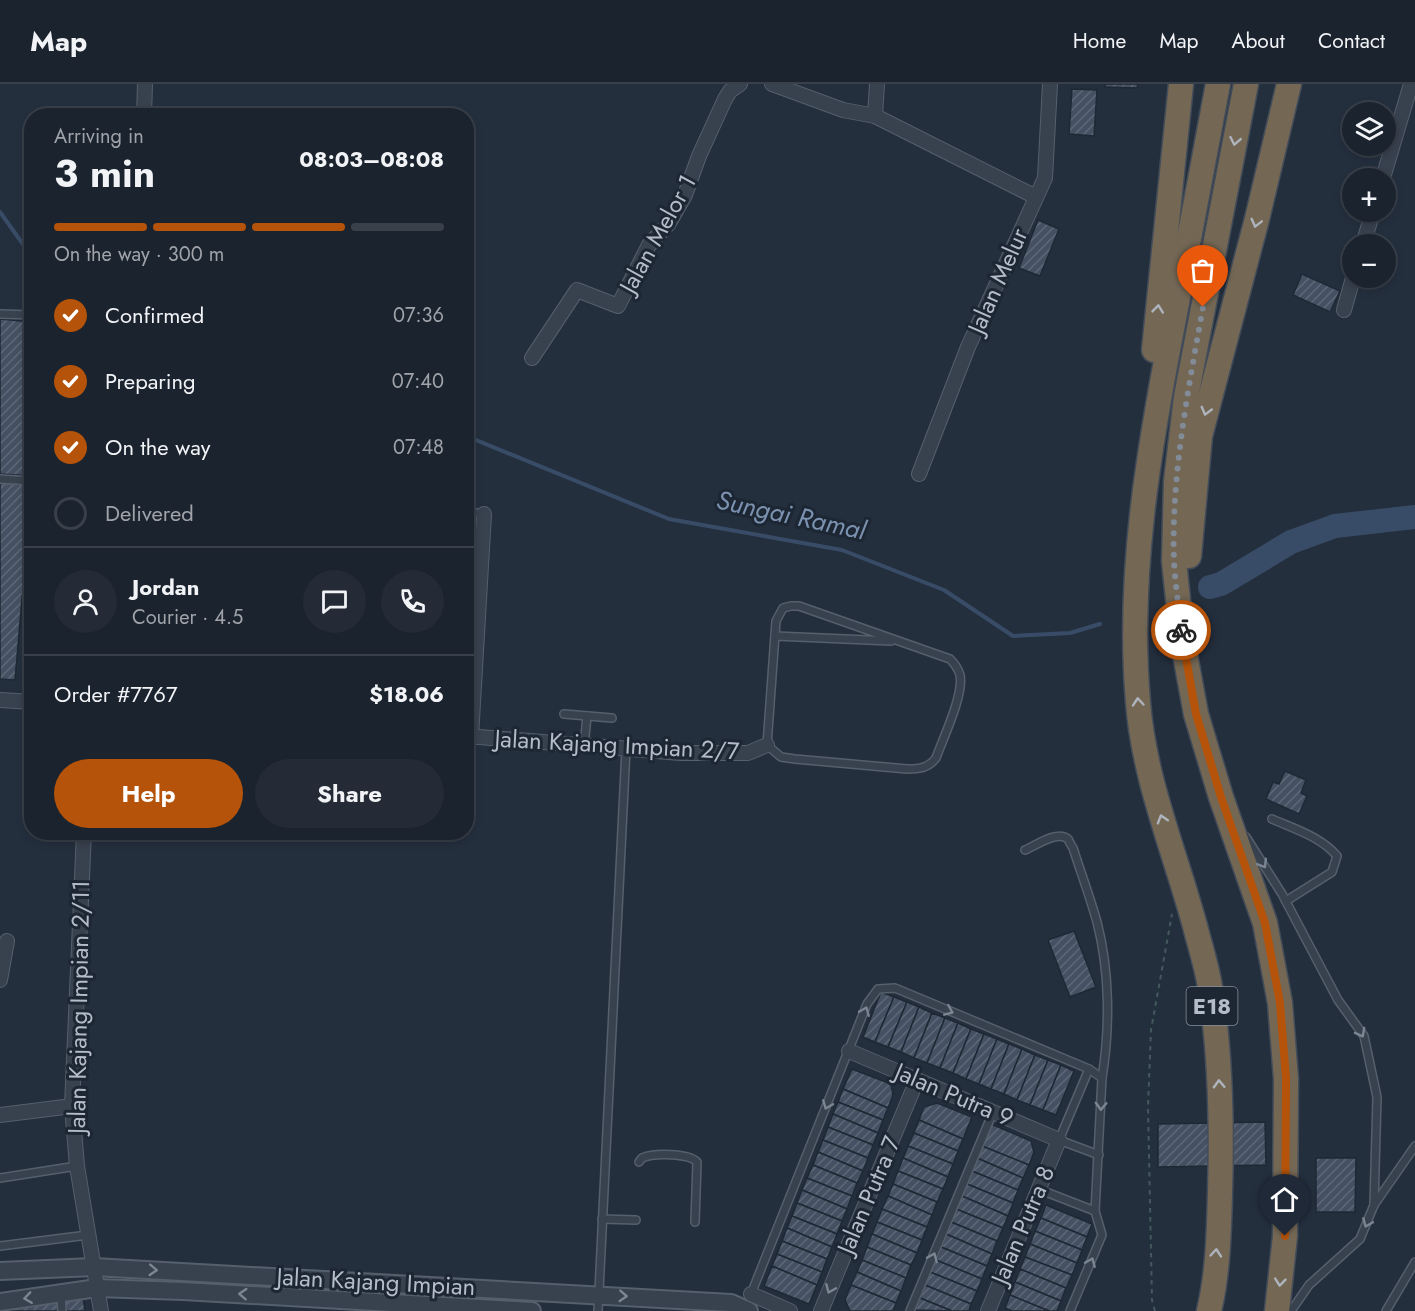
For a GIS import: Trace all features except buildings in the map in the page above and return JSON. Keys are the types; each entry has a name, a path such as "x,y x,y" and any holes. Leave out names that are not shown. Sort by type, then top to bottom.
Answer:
{"highway":[{"path":"1161,388 1153,347 1181,84"},
{"name":"E18","path":"1209,1311 1219,1227 1221,1142 1218,1068 1210,985 1194,921 1153,790 1138,705 1135,628 1141,512 1161,388 1218,84"},
{"path":"1246,84 1186,397 1176,481 1174,561 1182,638 1196,714 1221,797 1265,923 1280,1003 1286,1078 1285,1224 1277,1311"},
{"path":"1196,714 1190,625 1189,551 1200,436 1254,230 1289,84"}],"street":[{"path":"144,108 145,84"},
{"name":"Jalan Melor 1","path":"532,358 577,290 618,306 649,245 669,223 685,195 699,156 725,99 730,91 740,84"},
{"path":"772,84 843,110 875,116 1035,197"},
{"path":"875,116 877,84"},
{"name":"Jalan Melur","path":"919,474 968,347 1045,178 1050,84"},
{"path":"1386,168 1410,84"},
{"path":"1344,310 1350,288"},
{"path":"474,663 484,514"},
{"path":"0,700 24,702"},
{"name":"Jalan Kajang Impian 2/7","path":"474,737 681,753 748,753 767,745"},
{"name":"Jalan Kajang Impian 2/11","path":"84,840 72,1106 77,1166 101,1311"},
{"path":"0,980 7,941"},
{"name":"Jalan Putra 9","path":"849,1051 1059,1140"},
{"name":"Jalan Putra 7","path":"820,1311 917,1080"},
{"path":"0,1115 72,1106"},
{"name":"Jalan Putra 8","path":"988,1311 1059,1140"},
{"name":"Jalan Kajang Impian","path":"0,1271 94,1267 421,1284 598,1303 731,1303 747,1306"},
{"path":"420,1307 421,1284"},
{"name":"Jalan Kajang Impian","path":"0,1302 97,1288 183,1291 420,1307 532,1311"},
{"path":"747,1306 790,1311"}],"lane":[{"path":"0,314 24,315"},
{"path":"0,479 24,480"},
{"path":"474,513 484,514"},
{"path":"799,606 899,642 950,659 957,666 960,676 960,691 936,758 930,766 908,769 795,759 781,757 767,745 775,636 779,613 783,608 799,606"},
{"path":"775,636 899,642"},
{"path":"564,714 612,718"},
{"path":"584,746 587,716"},
{"path":"598,1303 626,749"},
{"path":"1221,797 1286,901 1338,1000 1364,1036 1377,1097 1374,1205"},
{"path":"1272,819 1321,842 1337,856 1332,872 1286,901"},
{"path":"1025,850 1053,837 1061,836 1068,839 1073,848 1097,924 1104,961 1107,1047 1102,1078 1095,1211 1102,1235 1070,1311"},
{"path":"747,1306 872,995 878,989 895,988 1089,1069 1102,1078"},
{"path":"1089,1069 1059,1140 1099,1155"},
{"path":"910,1311 993,1112"},
{"path":"1292,1311 1309,1285 1360,1239 1374,1205 1415,1146"},
{"path":"639,1162 642,1158 653,1155 689,1157 697,1162 696,1222"},
{"path":"0,1178 77,1166"},
{"path":"1038,1189 1095,1211"},
{"path":"602,1219 636,1220"},
{"path":"0,1246 88,1235"},
{"path":"1386,1311 1415,1262"},
{"path":"61,1293 62,1311"}],"path":[{"path":"1155,1311 1152,1288 1148,1118 1151,1030 1173,908"}],"waterway":[{"name":"Sungai Ramal","path":"0,212 24,246"},
{"name":"Sungai Ramal","path":"474,439 669,519 842,550 944,590 1013,636 1070,633 1100,624"},
{"name":"Sungai Ramal","path":"1210,587 1221,584 1291,542 1335,526 1415,517"}],"way so far":[{"path":"1181,630 1174,561 1176,481 1186,397 1203,307"}],"route":[{"path":"1181,630 1196,714 1221,797 1265,923 1280,1003 1286,1078 1285,1236"}]}
